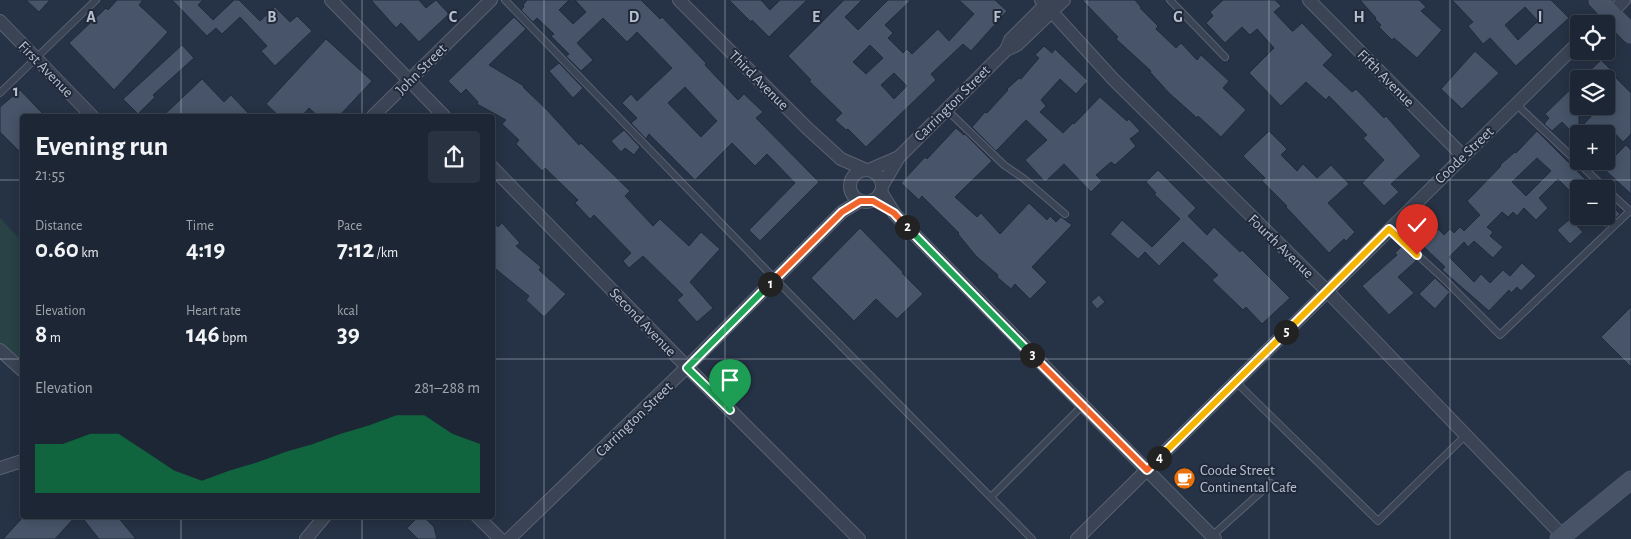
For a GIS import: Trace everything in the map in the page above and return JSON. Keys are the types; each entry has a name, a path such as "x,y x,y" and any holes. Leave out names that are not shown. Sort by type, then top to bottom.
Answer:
{"main road":[{"path":"1598,0 1631,34"},
{"path":"1561,537 1631,480"}],"street":[{"path":"331,0 442,114"},
{"name":"John Street","path":"375,114 491,0"},
{"name":"Third Avenue","path":"679,0 807,128 841,159 866,170"},
{"name":"Carrington Street","path":"509,539 687,368 842,212 874,195 899,156 1006,50 1010,40 1047,4 1064,0"},
{"name":"Fifth Avenue","path":"1308,0 1463,156"},
{"path":"1611,13 1624,0"},
{"name":"Fourth Avenue","path":"1047,4 1119,85 1328,291 1561,537"},
{"name":"First Avenue","path":"0,21 90,114"},
{"name":"Coode Street","path":"1077,539 1570,51"},
{"name":"Carrington Street","path":"866,170 899,156"},
{"name":"Third Avenue","path":"841,159 850,184"},
{"name":"Second Avenue","path":"495,170 687,368 859,539"},
{"path":"866,170 877,174 874,195 856,198 850,184 854,174 866,170"},
{"name":"Carrington Street","path":"842,212 850,184"},
{"path":"874,195 894,213 1213,537"},
{"path":"0,350 20,368"},
{"path":"0,468 20,462"},
{"path":"306,539 323,519"},
{"path":"480,519 500,539"}],"lane":[{"path":"0,93 96,0"},
{"path":"505,0 775,279 1032,539"},
{"path":"1170,0 1225,57"},
{"path":"1516,104 1596,180"},
{"path":"946,110 1004,165 1023,178 1065,214"},
{"path":"1389,229 1445,280 1500,335 1630,211 1615,197"},
{"path":"1236,382 1378,521 1465,436"},
{"path":"991,497 1082,406"},
{"path":"1213,537 1271,483"}],"green space":[{"path":"0,218 20,239 20,372 0,354"}],"building":[{"path":"26,0 50,0 39,12"},
{"path":"117,0 143,0 139,5 168,32 114,90 69,43"},
{"path":"172,0 203,0 198,5 213,20 234,0 239,0 260,21 275,7 290,22 297,16 312,31 275,66 261,51 267,46 240,17 222,34 216,28 207,36"},
{"path":"371,0 419,0 426,8 436,0 449,14 419,42 401,23 396,28"},
{"path":"527,0 569,0 559,10 573,24 586,12 575,0 641,0 660,19 662,17 738,100 744,94 763,112 756,118 819,182 760,241 749,230 795,183 767,154 755,166 732,143 695,180 649,134 646,139 631,123 637,118 622,103 631,94 637,101 672,68 637,32 627,42 603,18 577,43 593,60 581,71 566,56 569,54 551,36 554,34 537,18 533,22 521,10 524,7 523,5","holes":["685,87 717,121 701,137 668,103"]},
{"path":"729,0 761,0 770,10 780,0 807,0 769,37"},
{"path":"844,0 862,0 845,17 858,30 888,0 911,0 885,25 893,33 888,38 903,53 907,49 912,54 938,29 949,41 974,14 959,0 995,0 1007,11 971,51 963,44 931,74 936,80 866,147 848,129 846,130 835,120 842,113 809,81 811,80 788,56","holes":["870,45 883,58 866,74 853,62","894,73 907,86 894,99 881,85"]},
{"path":"1082,0 1135,0 1140,8 1158,26 1156,29 1176,48 1181,43 1197,60 1201,55 1229,81 1223,88 1246,110 1221,137 1169,93 1151,71 1116,39 1118,37"},
{"path":"1223,0 1275,0 1281,6 1274,12 1292,31 1302,23 1333,55 1323,65 1352,92 1356,89 1384,118 1386,116 1421,156 1391,184 1399,192 1384,206 1362,183 1384,160 1363,138 1367,135 1329,96 1326,100 1306,82 1281,106 1249,73 1274,48 1257,29 1250,35 1242,27 1225,43 1206,23 1213,16 1210,12"},
{"path":"1360,0 1419,0 1426,7 1421,11 1442,30 1417,58 1394,38 1392,40 1379,27 1381,25"},
{"path":"1452,0 1551,0 1569,18 1516,66 1490,38 1483,44 1468,26 1473,22","holes":["1525,7 1538,21 1518,40 1505,25"]},
{"path":"514,17 526,29 489,65 524,86 579,145 581,143 630,191 625,196 653,226 660,219 689,246 701,232 720,249 690,282 713,308 697,322 677,300 683,295 643,256 629,268 623,261 631,253 594,215 590,219 575,203 578,200 545,168 542,171 516,144 519,140 502,124 506,120 477,104 478,102 466,89 461,94 448,81"},
{"path":"326,39 372,81 341,114 316,114 309,108 304,114 277,114 266,104"},
{"path":"182,45 194,58 153,95 155,97 138,114 123,99"},
{"path":"1044,46 1052,53 1055,49 1088,81 1076,94 1060,79 1041,100 1046,106 1040,112 1063,133 1100,97 1127,121 1129,119 1140,131 1130,139 1136,146 1115,165 1111,162 1096,175 1102,181 1091,192 1064,164 1045,182 1025,160 1047,140 1026,120 996,151 972,127 985,112 987,113 1007,89 1019,78 1021,79 1039,58 1035,55"},
{"path":"1475,51 1499,73 1462,109 1441,89"},
{"path":"1601,60 1611,70 1590,70"},
{"path":"559,63 583,88 573,98 549,71"},
{"path":"1615,77 1631,93 1631,134 1623,142 1615,134 1615,125 1583,125 1592,115 1615,115"},
{"path":"202,79 224,102 231,95 249,114 165,114"},
{"path":"20,90 43,114 20,114 20,152 0,132 0,107"},
{"path":"1570,90 1570,115 1579,115 1579,125 1570,125 1570,130 1562,122 1552,131 1544,124 1549,118 1545,114"},
{"path":"956,128 965,134 992,161 955,197 977,217 981,213 1000,234 1029,203 1047,220 1050,216 1056,222 1061,217 1072,225 1032,267 1047,282 1030,299 1015,284 1011,289 997,277 998,275 976,256 959,233 922,196 919,200 901,183"},
{"path":"624,130 640,147 634,155 625,148 621,152 611,141"},
{"path":"1269,131 1287,149 1281,155 1297,171 1303,164 1317,178 1331,165 1349,184 1328,203 1355,232 1329,253 1262,181 1265,178 1243,156"},
{"path":"1537,131 1570,164 1570,170 1576,170 1586,180 1570,180 1570,191 1558,179 1539,198 1548,208 1536,220 1524,208 1517,216 1513,212 1508,217 1502,212 1487,227 1493,232 1490,236 1503,247 1493,258 1474,241 1468,247 1464,242 1449,257 1474,282 1481,274 1490,283 1503,270 1510,276 1522,263 1536,276 1521,291 1517,287 1511,293 1509,290 1489,311 1442,270 1445,267 1423,246 1438,229 1444,235 1450,229 1454,233 1460,227 1464,231 1480,215 1467,201 1500,165","holes":["1537,158 1551,171 1526,196 1512,182"]},
{"path":"1626,145 1631,150 1631,194 1605,170 1615,170 1615,156"},
{"path":"1158,170 1196,208 1188,216 1207,235 1214,227 1240,252 1242,250 1290,298 1262,324 1246,307 1243,310 1212,280 1218,275 1183,242 1159,266 1145,252 1138,259 1110,234 1122,220 1152,247 1180,219 1154,194 1156,193 1146,182"},
{"path":"1615,209 1620,214 1615,219"},
{"path":"1570,219 1570,225 1576,225 1583,232 1570,244 1557,230"},
{"path":"502,223 520,243 516,246 541,267 539,270 566,294 544,317 526,300 529,296 495,268 495,224 498,227"},
{"path":"860,228 923,294 897,319 876,299 854,321 811,278"},
{"path":"1401,247 1416,261 1398,277 1414,293 1389,315 1362,286 1397,255 1395,253"},
{"path":"1435,278 1450,292 1435,309 1419,294"},
{"path":"1099,295 1105,302 1097,309 1091,302"},
{"path":"1631,307 1631,367 1601,337"},
{"path":"21,519 73,519 55,539 3,539"},
{"path":"83,519 119,519 136,539 99,539"},
{"path":"416,519 426,519 434,527 437,539 418,539 407,528"}],"place":[{"name":"Coode Street Continental Cafe","path":"1184,479"}],"route":[{"path":"730,410 687,368 842,212 860,201 873,201 894,213 1147,470 1389,229 1417,255"}]}
